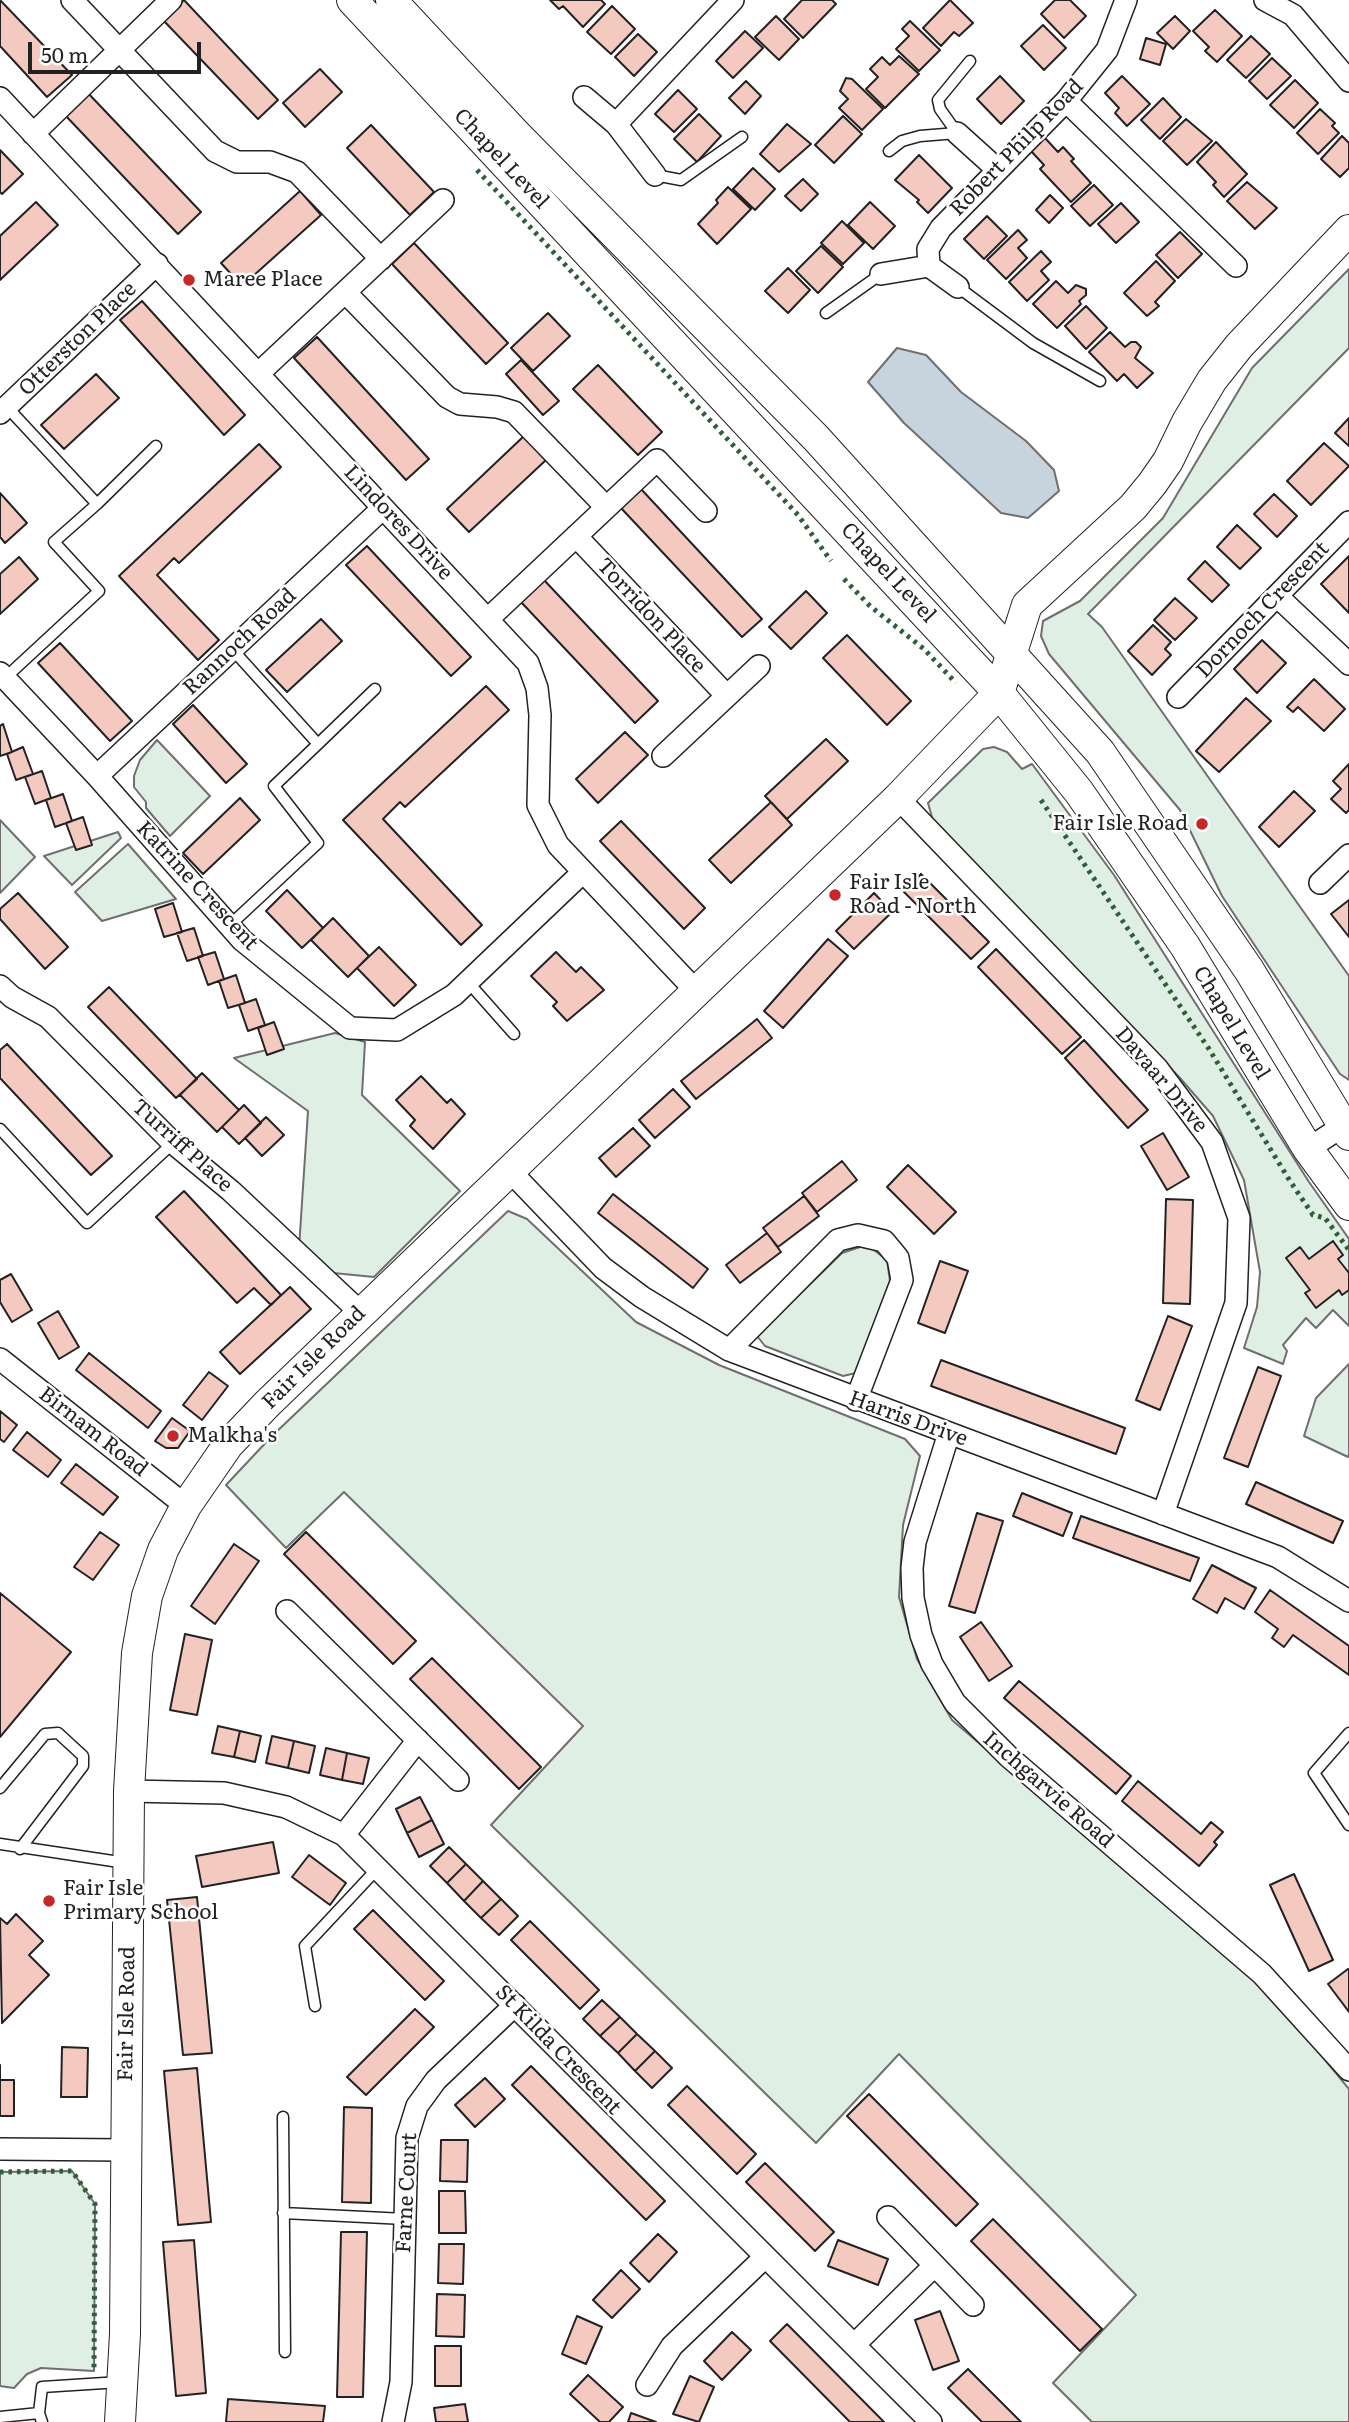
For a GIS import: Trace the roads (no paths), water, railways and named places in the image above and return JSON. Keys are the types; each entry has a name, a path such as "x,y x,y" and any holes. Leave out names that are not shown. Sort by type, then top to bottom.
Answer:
{"main road":[{"name":"Chapel Level","path":"352,0 999,693 1079,792 1185,946 1308,1149 1349,1205"},
{"name":"Chapel Level","path":"391,0 515,133 816,438 1100,752 1169,848 1347,1128"},
{"path":"999,693 1027,605 1146,492 1168,461 1212,380 1239,346 1349,230"},
{"name":"Fair Isle Road","path":"120,2422 123,2381 130,1791 137,1653 147,1597 163,1550 186,1506 228,1445 360,1312 898,798 999,693"}],"street":[{"path":"72,0 215,151 237,162 271,162 297,172 381,259"},
{"path":"33,134 171,0"},
{"path":"616,124 733,0"},
{"name":"Robert Philp Road","path":"929,265 928,249 941,228 1066,101 1107,50 1126,0"},
{"path":"1265,0 1293,15 1349,81"},
{"path":"584,97 616,124 655,175"},
{"name":"Lindores Drive","path":"0,98 260,373 528,663 537,688 540,715 538,805 558,845 696,991"},
{"path":"1066,101 1236,265"},
{"path":"957,133 998,170"},
{"path":"260,373 443,200"},
{"name":"Otterston Place","path":"4,410 157,264"},
{"path":"881,274 929,265 958,287"},
{"path":"345,292 447,397 460,404 514,412 606,507"},
{"path":"488,619 657,460 706,511"},
{"name":"Rannoch Road","path":"97,776 383,508"},
{"name":"Dornoch Crescent","path":"1178,697 1349,523"},
{"name":"Torridon Place","path":"576,536 727,696"},
{"path":"1277,596 1349,664"},
{"path":"663,755 760,666"},
{"name":"Katrine Crescent","path":"2,675 97,776 229,926 351,1028 397,1030 454,995 582,873"},
{"name":"Davaar Drive","path":"898,798 1157,1068 1212,1142 1239,1218 1236,1303 1163,1514"},
{"path":"1320,883 1349,855"},
{"name":"Turriff Place","path":"0,986 12,998 48,1017 173,1143 231,1191 360,1312"},
{"path":"1308,1149 1347,1128"},
{"name":"Harris Drive","path":"509,1170 603,1268 642,1297 729,1350 1278,1557 1349,1601"},
{"path":"729,1350 838,1240 858,1235 884,1241 898,1258 902,1280 856,1400"},
{"name":"Birnam Road","path":"0,1359 186,1506"},
{"name":"Inchgarvie Road","path":"949,1433 915,1542 912,1568 921,1634 932,1664 955,1703 1009,1757 1262,1974 1349,2070"},
{"path":"287,1611 458,1780"},
{"path":"344,1835 418,1740"},
{"name":"St Kilda Crescent","path":"130,1791 224,1793 286,1807 344,1835 931,2422"},
{"name":"Farne Court","path":"393,2422 401,2382 407,2138 417,2106 436,2080 515,2005"},
{"path":"0,2150 125,2150"},
{"path":"888,2217 973,2305"},
{"path":"647,2385 672,2346 765,2257"},
{"path":"854,2345 934,2266"}],"lane":[{"path":"957,133 940,109 938,100 970,61"},
{"path":"889,151 902,141 920,136 957,133"},
{"path":"655,175 681,180 742,137"},
{"path":"827,313 881,274"},
{"path":"958,287 1033,344 1100,382"},
{"path":"4,410 97,503"},
{"path":"2,675 99,591 54,542 156,446"},
{"path":"232,649 318,744"},
{"path":"229,926 318,843 274,786 376,690"},
{"path":"468,982 514,1034"},
{"path":"0,1129 88,1223 173,1143"},
{"path":"0,1788 45,1734 58,1733 83,1756 83,1766 20,1849"},
{"path":"1349,1733 1314,1773 1349,1825"},
{"path":"0,1844 129,1864"},
{"path":"315,2006 305,1946 377,1869"},
{"path":"283,2117 285,2352"},
{"path":"283,2213 405,2219"},
{"path":"0,2417 41,2418 42,2387 123,2381"}],"place":[{"name":"Maree Place","path":"189,280"},
{"name":"Fair Isle Road","path":"1202,824"},
{"name":"Fair Isle Road - North","path":"835,895"},
{"name":"Malkha's","path":"173,1436"},
{"name":"Fair Isle Primary School","path":"49,1901"}]}
